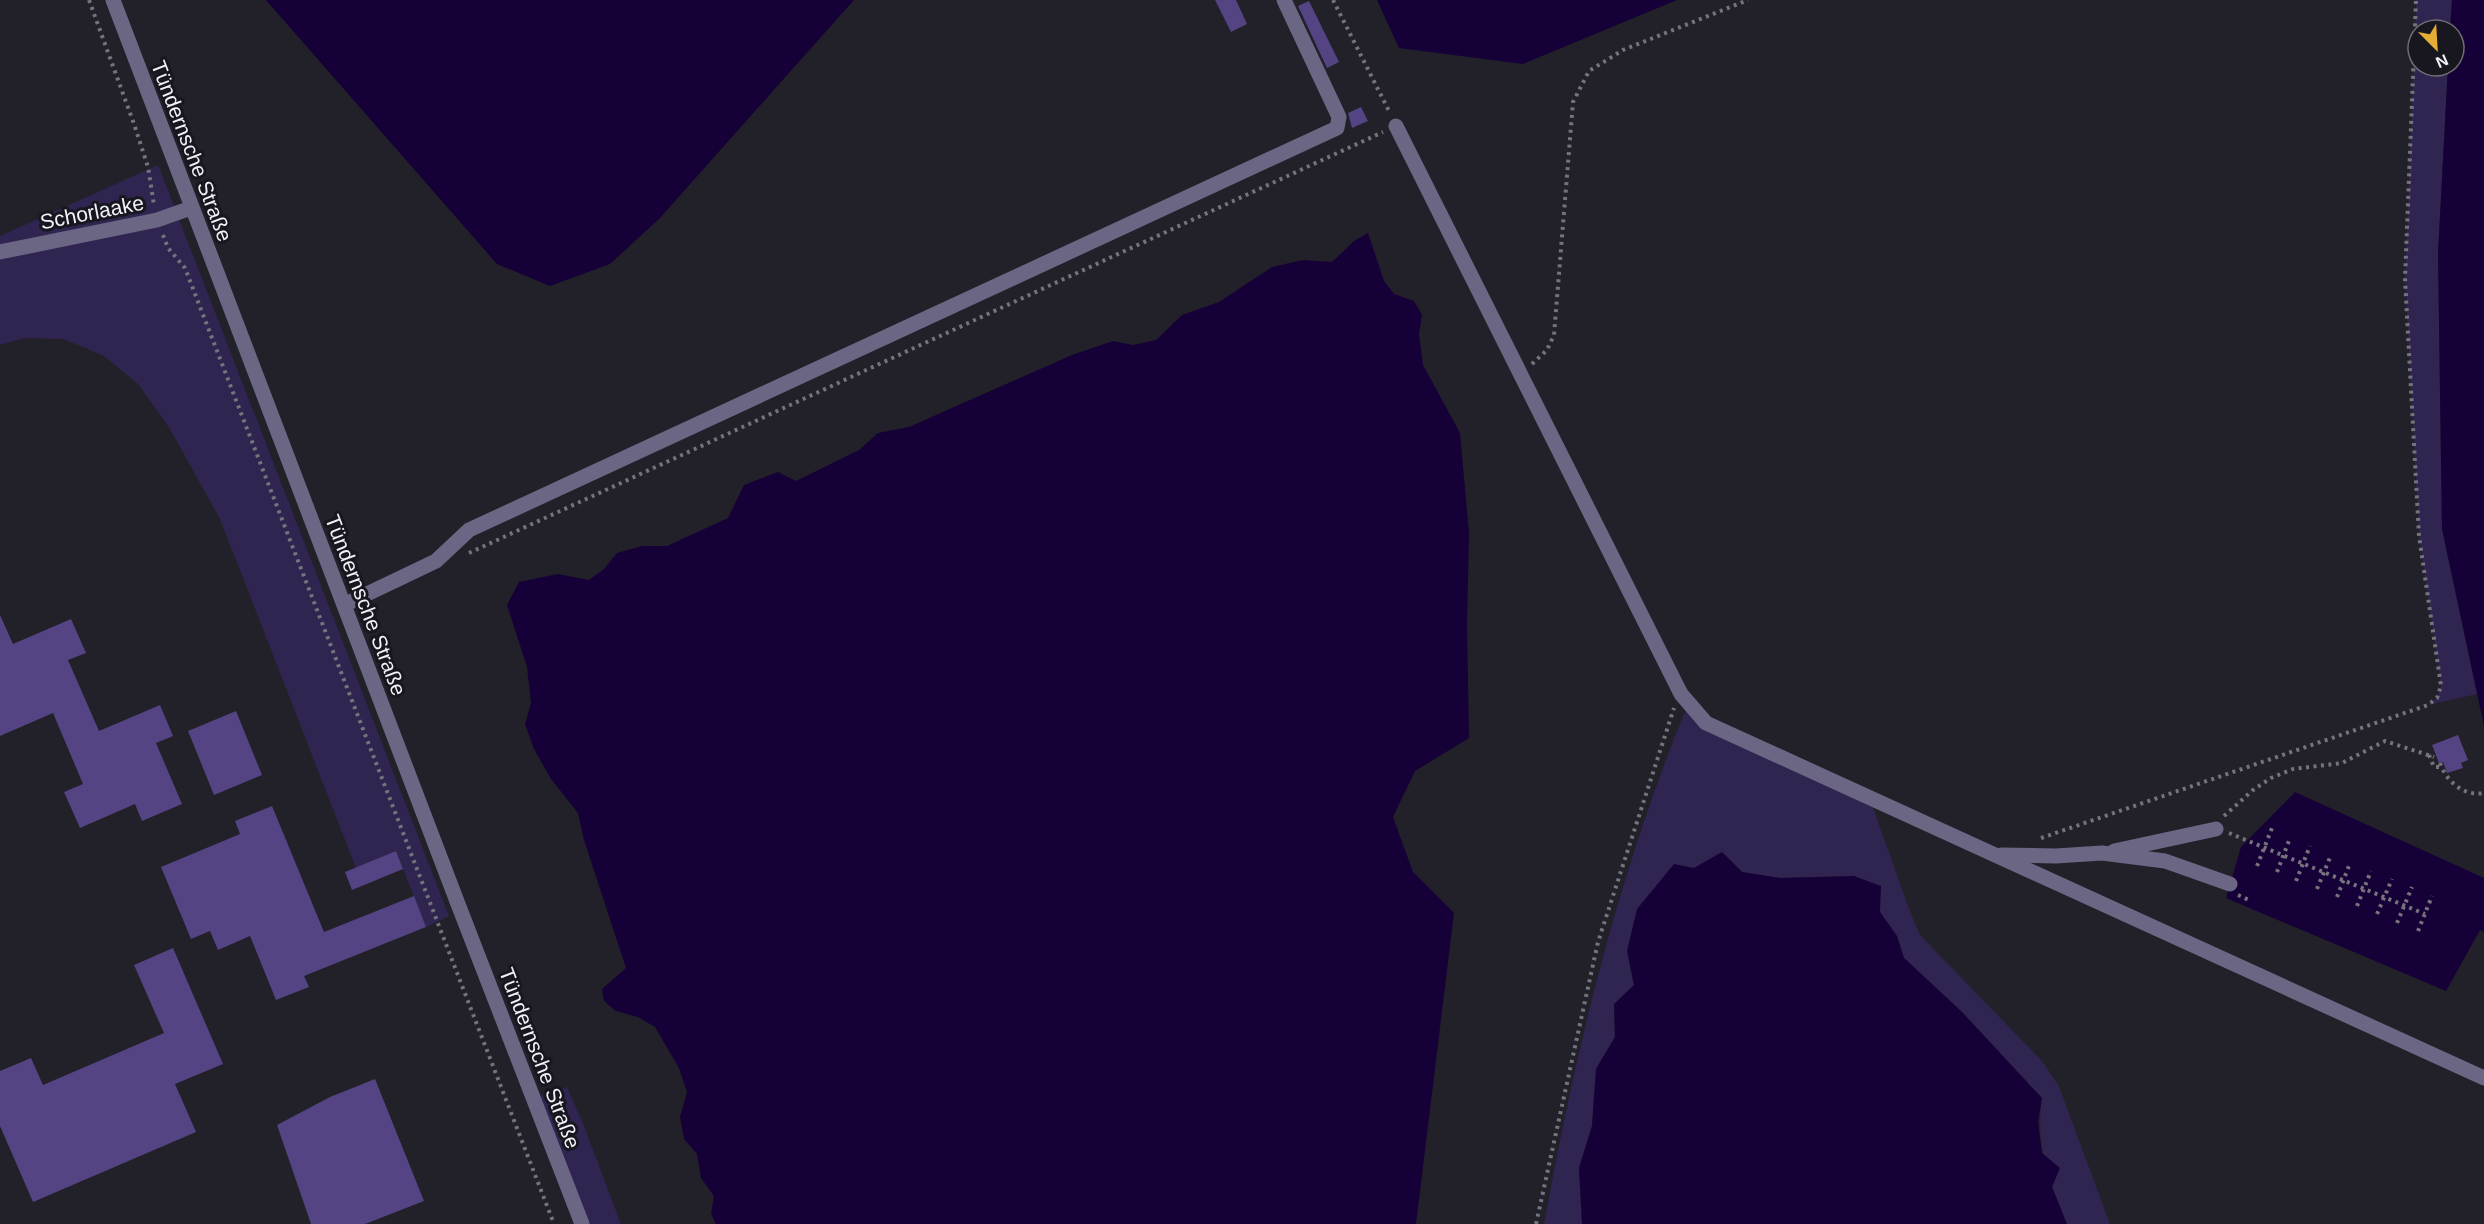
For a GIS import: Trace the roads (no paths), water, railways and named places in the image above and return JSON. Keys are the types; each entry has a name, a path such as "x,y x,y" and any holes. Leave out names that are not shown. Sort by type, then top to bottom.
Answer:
{"street":[{"name":"Tündernsche Straße","path":"113,0 582,1224"},
{"path":"344,605 436,561 469,530 1337,128 1339,117 1284,0"},
{"path":"1396,126 1681,694 1706,723 2484,1078"},
{"name":"Schorlaake","path":"0,252 157,220 191,208"},
{"path":"1993,855 2056,856 2102,853 2216,829"},
{"path":"2102,853 2165,861 2230,884"}]}
